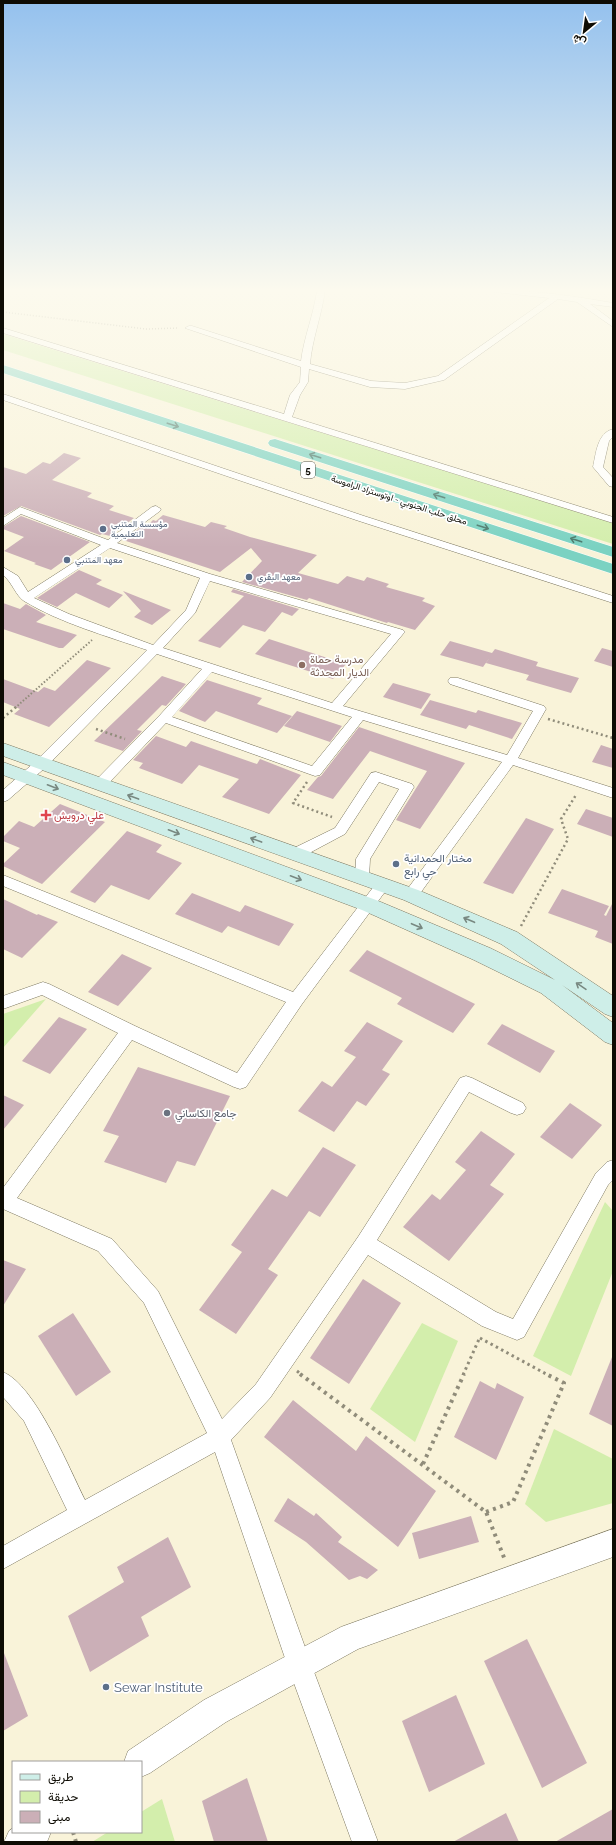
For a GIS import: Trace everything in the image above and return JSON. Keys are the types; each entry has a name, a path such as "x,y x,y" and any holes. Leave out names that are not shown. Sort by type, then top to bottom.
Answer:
{"highway":[{"name":"محلق حلب الجنوبي - اوتوستراد الراموسة","path":"25,376 613,569"},
{"name":"محلق حلب الجنوبي - اوتوستراد الراموسة","path":"260,438 613,552"}],"main road":[{"path":"3,749 41,764 411,895 513,940 613,1008"},
{"path":"3,768 369,905 482,954 549,987 613,1036"}],"street":[{"path":"150,376 613,520"},
{"path":"287,419 295,395 304,382 305,376"},
{"path":"342,376 370,384 405,386 443,376"},
{"path":"3,397 360,518 613,600"},
{"path":"613,432 604,440 598,467 613,484"},
{"path":"26,598 109,544 156,509"},
{"path":"3,523 20,510 109,544 206,576 399,632 335,708"},
{"path":"3,570 14,578 26,598 65,616 154,649 335,708 510,760 613,793"},
{"path":"3,797 41,764 191,611 206,576"},
{"path":"99,784 164,718 210,667"},
{"path":"411,895 510,760 540,709 454,681"},
{"path":"164,718 315,772 360,715"},
{"path":"295,854 340,831 376,776 407,787 363,859 362,878"},
{"path":"3,880 296,1000"},
{"path":"3,1003 43,988 129,1031 240,1082 296,1000 383,885"},
{"path":"129,1031 4,1201 105,1245 151,1297 220,1437 299,1664 365,1842"},
{"path":"3,1558 220,1437 262,1391 365,1243 466,1083 517,1108"},
{"path":"365,1243 489,1319 517,1330 602,1179 613,1168"},
{"path":"3,1382 31,1414 81,1515"},
{"path":"140,1761 215,1711 351,1637 613,1543"},
{"path":"20,1842 34,1833"}],"path":[{"path":"3,718 103,630"},
{"path":"537,715 613,738"},
{"path":"81,723 138,744"},
{"path":"315,772 293,803 346,822"},
{"path":"513,940 568,839 561,819 583,783"},
{"path":"423,1464 489,1319"},
{"path":"480,1338 564,1383 513,1502 486,1512"},
{"path":"283,1361 486,1512 512,1579"}],"green space":[{"path":"85,376 139,376 613,523 613,544"},
{"path":"46,999 3,1048 3,1014"},
{"path":"605,1202 613,1211 613,1271 571,1376 533,1356"},
{"path":"422,1323 458,1341 415,1442 370,1409"},
{"path":"554,1429 613,1459 613,1503 546,1522 525,1504"},
{"path":"162,1799 175,1842 92,1842 106,1833 142,1833 142,1811"}],"building":[{"path":"64,453 81,458 52,480 92,493 87,497 114,506 109,510 134,518 110,536 100,535 21,506 3,516 3,467 26,474 43,462 50,464"},
{"path":"163,515 205,527 211,522 227,526 224,528 250,537 317,555 298,573 338,584 347,576 364,581 367,577 389,584 386,587 425,598 422,601 435,606 415,630 388,622 387,623 309,598 307,600 242,582 262,561 251,548 220,572 123,540 147,523 149,524 153,520 156,521"},
{"path":"21,516 90,542 51,570 34,564 36,563 4,551 24,537 3,529 3,527"},
{"path":"79,570 102,580 96,584 123,595 109,608 76,593 57,607 37,598"},
{"path":"233,589 299,609 292,616 282,612 265,632 243,625 220,648 198,641 244,596 231,592"},
{"path":"123,591 171,610 152,625 134,617 141,611"},
{"path":"3,603 20,609 26,604 46,615 36,622 77,635 63,648 59,648 3,629"},
{"path":"269,639 346,664 333,679 255,654"},
{"path":"450,641 492,653 495,649 538,662 536,666 579,678 571,693 526,680 529,675 486,663 490,657 483,667 440,655"},
{"path":"602,648 613,651 613,667 594,661"},
{"path":"87,660 111,668 49,727 14,714 20,709 3,702 3,679 38,692 44,687 55,691"},
{"path":"162,676 186,684 166,706 162,705 137,730 142,731 123,751 94,741"},
{"path":"207,680 262,698 257,704 292,716 277,733 216,711 205,722 179,711"},
{"path":"393,683 431,694 421,709 383,697"},
{"path":"430,700 476,713 478,710 522,723 512,739 469,725 466,729 420,715"},
{"path":"297,711 342,726 330,742 284,726"},
{"path":"359,727 465,763 420,829 396,820 427,771 370,751 333,799 307,790 318,777 321,776"},
{"path":"156,736 186,747 191,741 257,764 260,759 301,775 269,814 222,797 239,779 199,765 182,784 139,768 143,763 133,760"},
{"path":"601,745 613,749 613,768 592,762"},
{"path":"60,804 105,822 42,884 3,866 3,864 20,848 3,841 3,837 19,821 34,827"},
{"path":"586,809 613,818 613,837 577,824"},
{"path":"526,818 554,829 513,894 483,883"},
{"path":"127,831 162,845 156,852 182,863 149,900 111,885 95,903 70,892"},
{"path":"562,889 609,906 604,915 606,916 613,902 613,944 595,937 598,931 548,913"},
{"path":"192,893 240,912 245,905 294,924 279,946 228,926 222,933 175,914"},
{"path":"3,899 37,915 38,914 58,922 22,958 3,949"},
{"path":"367,950 475,1004 453,1033 397,1004 402,998 349,971"},
{"path":"122,954 152,968 118,1006 88,992"},
{"path":"59,1017 87,1029 50,1074 22,1061"},
{"path":"367,1022 403,1041 382,1070 390,1074 366,1106 357,1101 334,1132 298,1111 322,1081 332,1087 356,1057 344,1051"},
{"path":"502,1024 555,1051 540,1073 487,1044"},
{"name":"جامع الكاساني","path":"138,1067 230,1096 195,1166 177,1161 166,1183 104,1162 119,1136 103,1131"},
{"path":"3,1095 24,1105 3,1130"},
{"path":"570,1103 602,1125 572,1159 540,1137"},
{"path":"481,1131 515,1154 490,1185 504,1194 449,1261 403,1227 432,1194 440,1200 466,1170 455,1162"},
{"path":"323,1147 356,1165 320,1217 309,1211 268,1269 278,1275 236,1334 199,1310 242,1252 231,1245 272,1189 287,1197"},
{"path":"3,1260 26,1269 3,1306"},
{"path":"363,1279 401,1303 349,1384 310,1358"},
{"path":"73,1313 111,1372 76,1396 38,1336"},
{"path":"613,1357 613,1426 589,1414"},
{"path":"480,1381 495,1389 497,1383 524,1397 496,1460 454,1437"},
{"path":"293,1400 356,1451 366,1436 436,1491 398,1547 264,1437"},
{"path":"288,1498 314,1516 316,1513 342,1537 338,1542 378,1570 367,1579 360,1576 349,1580 306,1542 274,1521"},
{"path":"471,1516 479,1542 419,1559 412,1533"},
{"path":"168,1537 191,1587 141,1617 149,1636 90,1672 68,1616 124,1582 117,1567"},
{"path":"527,1639 587,1763 542,1788 484,1661"},
{"path":"4,1653 28,1716 3,1731 3,1654"},
{"path":"456,1695 485,1764 429,1792 402,1721"},
{"path":"247,1778 268,1842 214,1842 202,1801"},
{"path":"613,1809 613,1842 555,1842"},
{"path":"506,1813 519,1842 453,1842"}],"place":[{"name":"مؤسسة المتنبي التعليمية","path":"103,529"},
{"name":"معهد المتنبي","path":"67,560"},
{"name":"معهد البقري","path":"249,577"},
{"name":"مدرسة حماة الديار المحدثة","path":"302,665"},
{"name":"علي درويش","path":"46,815"},
{"name":"مختار الحمدانية حي رابع","path":"396,864"},
{"name":"جامع الكاساني","path":"167,1113"},
{"name":"Sewar Institute","path":"106,1687"}]}
